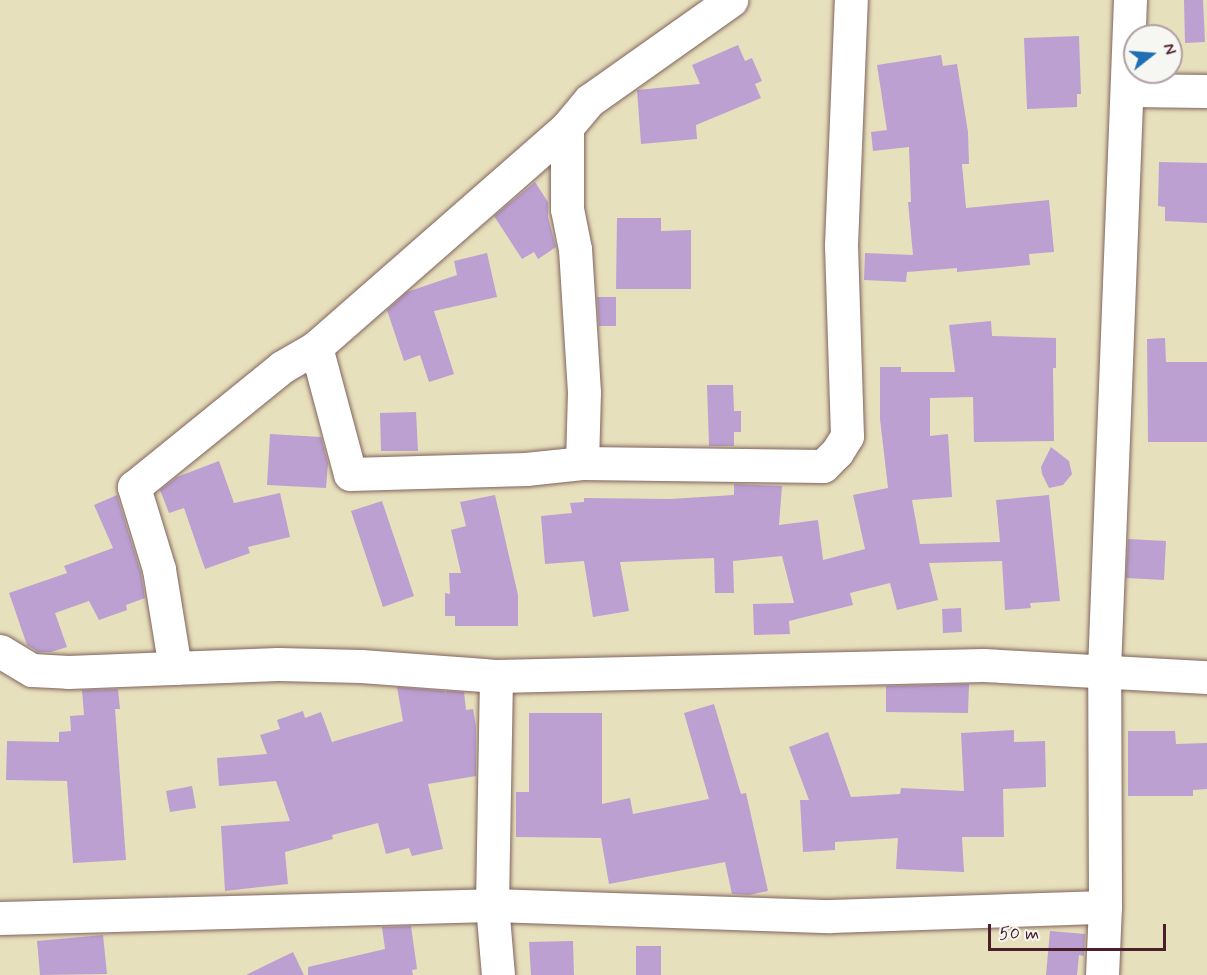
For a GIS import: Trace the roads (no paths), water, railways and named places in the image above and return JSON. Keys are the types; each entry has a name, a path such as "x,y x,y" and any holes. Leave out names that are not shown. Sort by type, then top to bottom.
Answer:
{"street":[{"path":"175,668 159,568 134,488 282,367 316,347 567,127 590,100 731,0"},
{"path":"316,347 350,474 526,468 582,463 823,466 837,452 847,436 840,245 851,0"},
{"path":"1102,975 1105,907 1104,670 1130,0"},
{"path":"1128,90 1207,91"},
{"path":"567,127 567,209 575,249 584,392 582,463"},
{"path":"0,651 32,670 68,672 290,664 361,666 496,676 982,665 1207,677"},
{"path":"496,676 492,905 498,975"},
{"path":"0,918 492,905 830,916 1105,907"}]}
